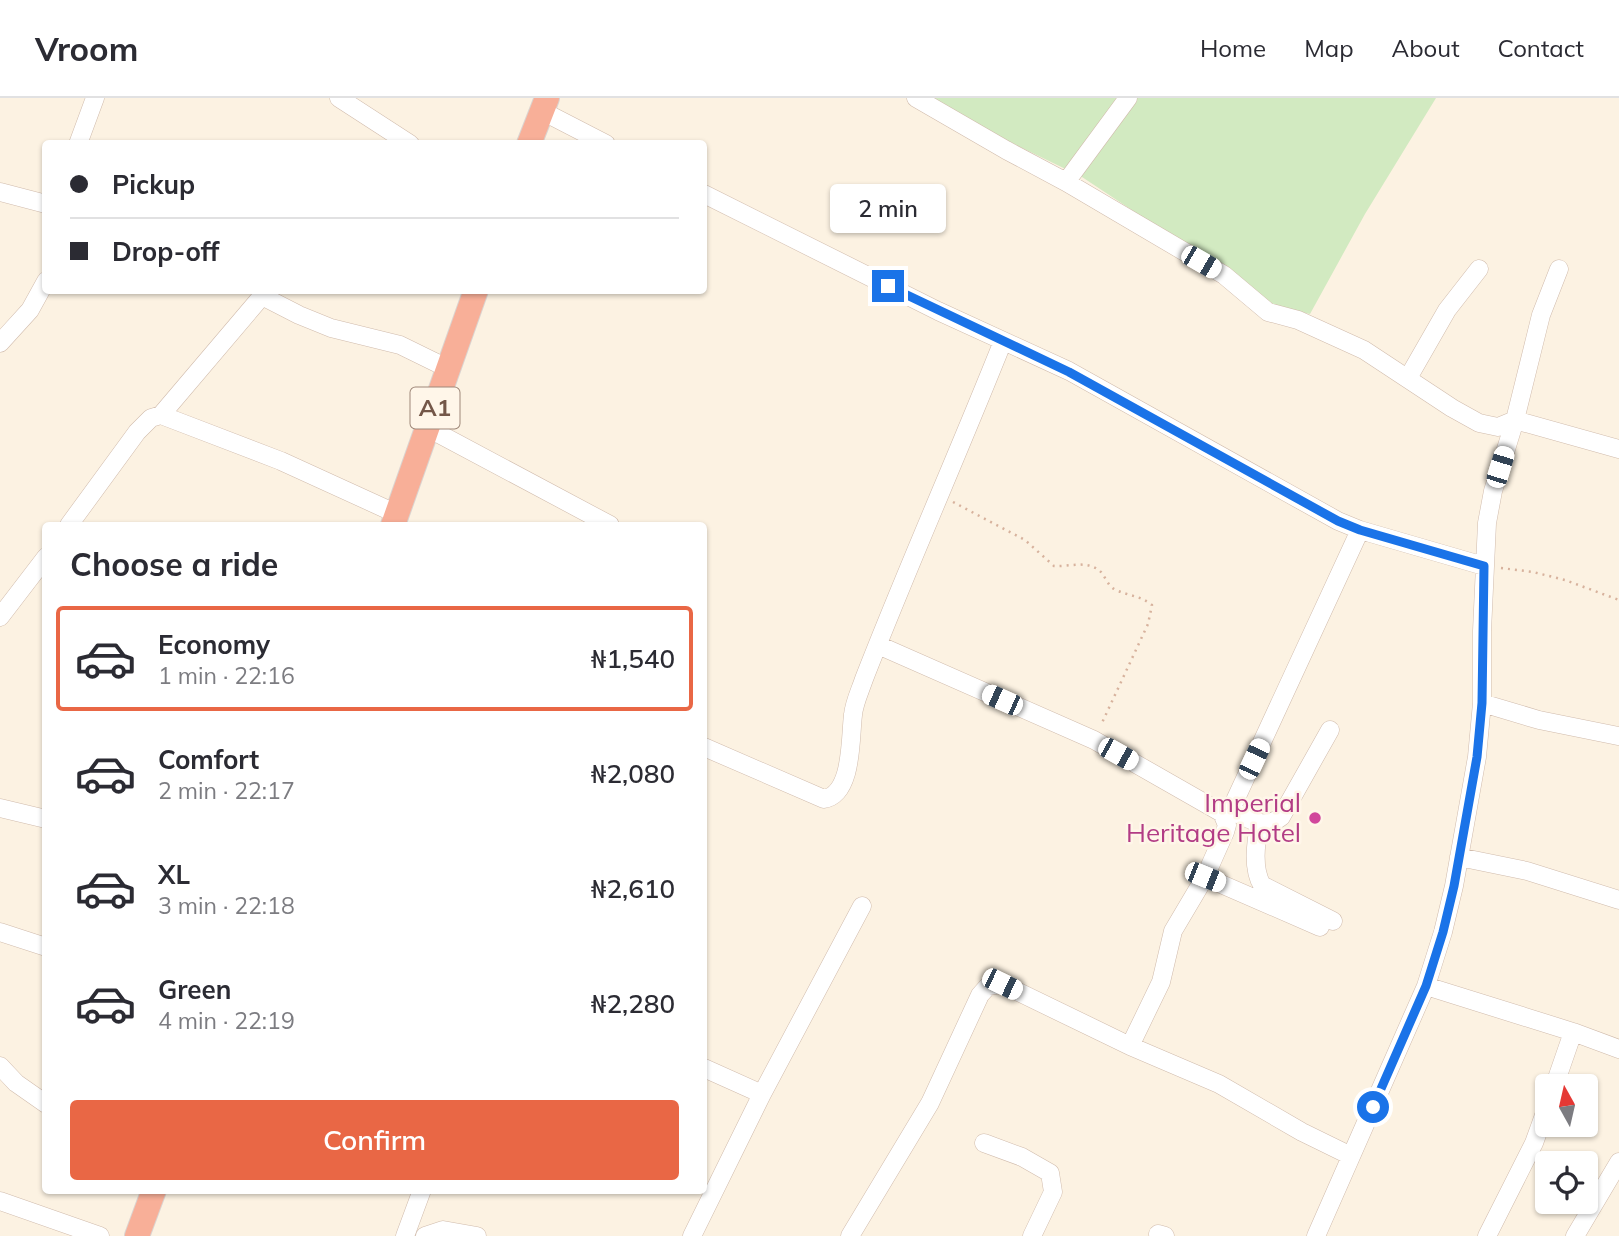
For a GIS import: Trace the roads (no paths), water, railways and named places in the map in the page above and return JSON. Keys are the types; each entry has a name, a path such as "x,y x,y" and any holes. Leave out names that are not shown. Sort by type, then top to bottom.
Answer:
{"highway":[{"path":"531,140 545,104"},
{"name":"A1","path":"395,519 475,294"},
{"path":"137,1236 153,1194"}],"street":[{"path":"79,140 95,98"},
{"path":"339,98 404,140"},
{"path":"916,98 1224,275 1268,312 1298,320 1364,351 1479,423 1498,427 1515,420 1619,449"},
{"path":"1066,182 1128,98"},
{"path":"545,104 600,140"},
{"path":"0,192 42,203"},
{"path":"707,196 937,311 1069,372 1338,521 1360,530 1484,566"},
{"path":"1408,378 1447,310 1479,269"},
{"path":"1316,1236 1426,986 1443,932 1477,757 1482,703 1487,523 1493,491 1515,420 1541,315 1559,269"},
{"path":"0,343 30,310 42,288"},
{"path":"71,522 137,432 151,418 161,415 262,296 331,328 400,345 449,369"},
{"path":"707,748 824,799 839,792 846,776 853,711 895,597 941,495 1003,341"},
{"path":"161,415 281,461 395,519"},
{"path":"428,428 604,522"},
{"path":"1130,1046 1161,982 1173,931 1205,877 1225,832 1228,815 1360,530"},
{"path":"0,617 42,562"},
{"path":"878,645 1094,740 1222,813 1259,824 1274,822 1281,817 1330,730"},
{"path":"1482,703 1539,720 1618,736"},
{"path":"0,808 42,818"},
{"path":"1205,877 1326,924 1262,884 1257,877 1259,824"},
{"path":"1459,858 1527,871 1619,900"},
{"path":"692,1236 762,1094 862,906"},
{"path":"0,932 42,946"},
{"path":"850,1236 930,1103 980,995 988,986 1002,984 1130,1046 1219,1084 1302,1132 1351,1156"},
{"path":"1426,986 1619,1049"},
{"path":"1558,1074 1573,1032"},
{"path":"0,1066 16,1083 42,1101"},
{"path":"707,1069 762,1094"},
{"path":"1487,1236 1536,1138"},
{"path":"984,1143 1022,1157 1050,1173 1053,1192 1031,1236"},
{"path":"1575,1236 1619,1162"},
{"path":"405,1236 421,1194"},
{"path":"0,1202 100,1236"},
{"path":"425,1236 443,1230 477,1236"}],"place":[{"name":"Imperial Heritage Hotel","path":"1315,818"}]}
